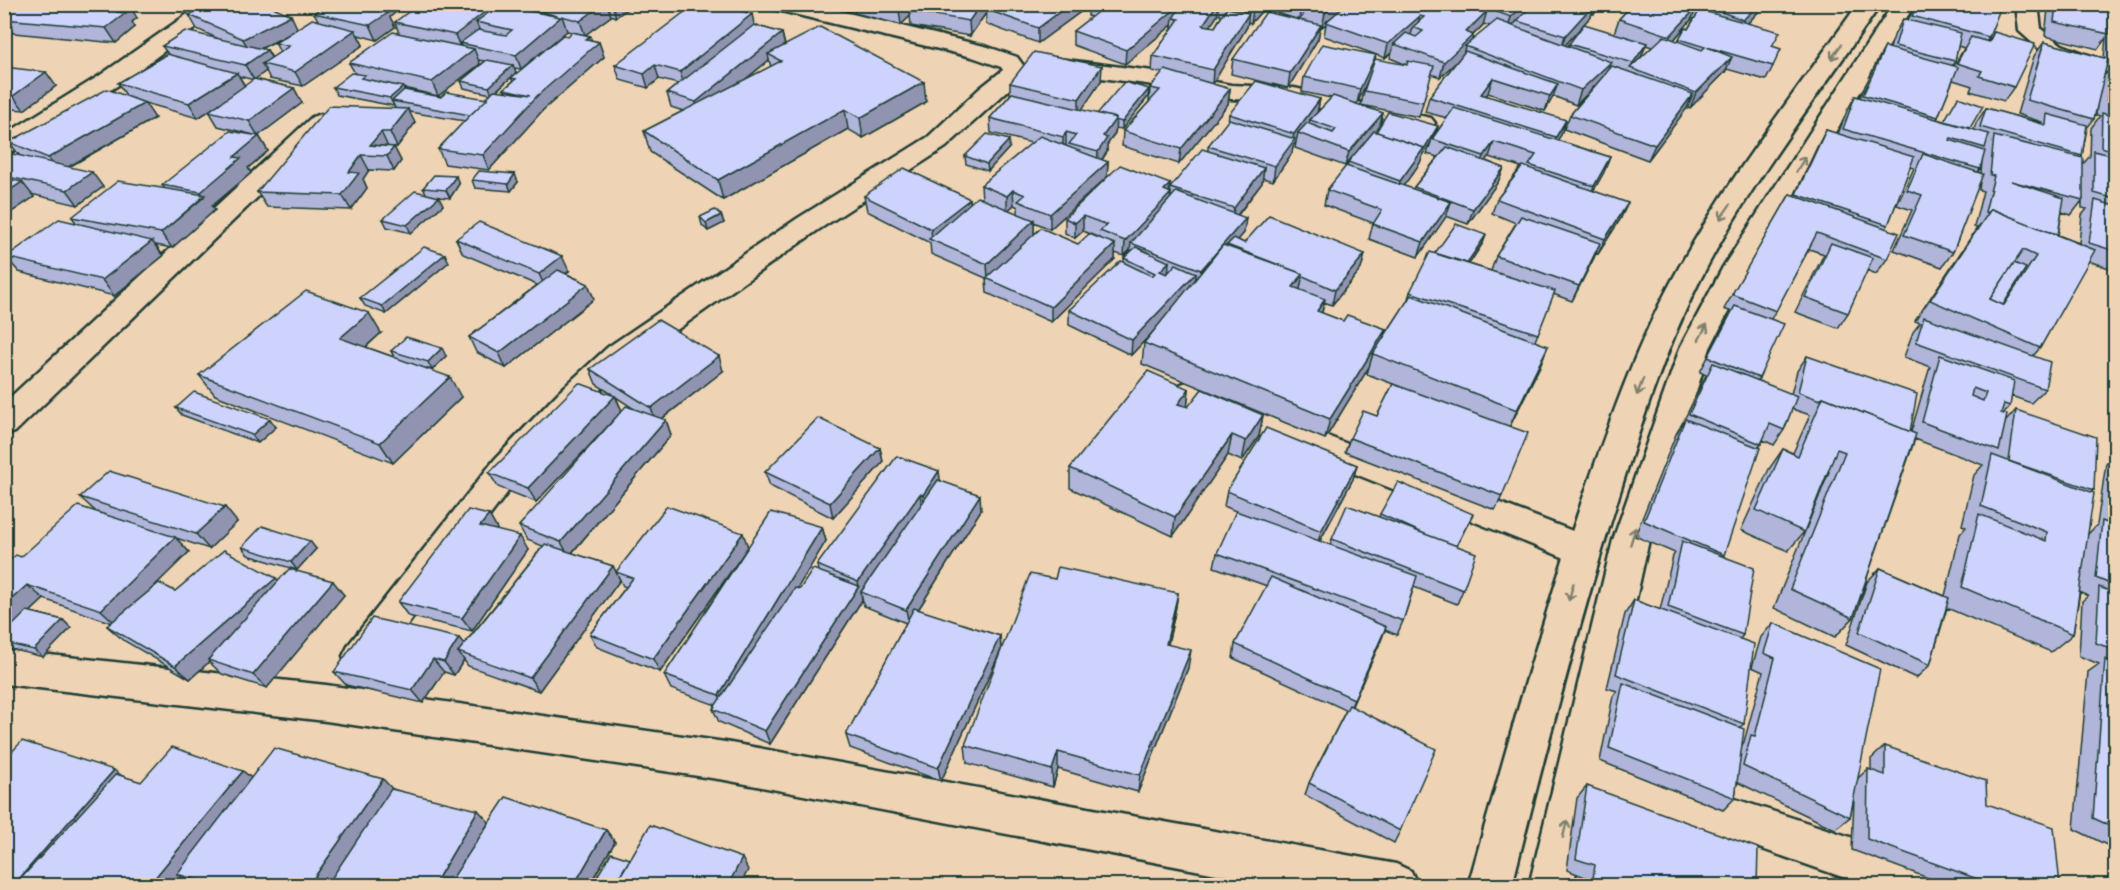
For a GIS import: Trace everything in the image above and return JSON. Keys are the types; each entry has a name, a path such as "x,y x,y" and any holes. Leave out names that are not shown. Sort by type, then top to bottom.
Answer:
{"street":[{"path":"4,146 108,81 217,4"},
{"path":"781,4 980,52 1009,62 1093,69 1231,92 1294,95 1422,123"},
{"path":"1490,885 1530,733 1583,550 1622,432 1663,327 1719,221 1870,4"},
{"path":"1551,885 1631,540 1695,348 1737,267 1904,4"},
{"path":"2027,4 2030,31 2054,50 2115,74"},
{"path":"326,703 507,468 570,400 619,355 808,224 937,141 988,94 1016,72 1009,62"},
{"path":"4,423 321,122"},
{"path":"1187,394 1583,550"},
{"path":"4,667 326,703 725,761 1396,885"},
{"path":"1578,773 1708,810 1932,885"}],"building":[{"path":"4,4 88,4 83,8 94,9 100,4 127,4 117,12 126,13 106,28 4,19"},
{"path":"211,4 266,4 291,15 243,39 189,15"},
{"path":"326,4 380,4 373,10 388,13 370,25 314,13"},
{"path":"419,4 495,4 455,35 395,22"},
{"path":"516,4 603,4 580,21 562,16 516,55 460,43 478,30 506,35 512,30 476,22 499,5 560,17"},
{"path":"695,4 717,4 752,14 680,72 655,65 644,74 615,65"},
{"path":"876,4 906,4 899,10"},
{"path":"915,4 981,4 969,21 910,11"},
{"path":"992,4 1070,4 1038,28 985,9"},
{"path":"1097,4 1180,5 1126,50 1073,31 1104,7"},
{"path":"1189,4 1217,4 1203,25 1215,27 1227,8 1249,13 1213,70 1153,56 1179,19 1173,18 1182,5 1188,6"},
{"path":"1237,4 1257,4 1253,9"},
{"path":"1307,4 1334,4 1325,13 1305,6"},
{"path":"1347,4 1390,6 1392,4 1468,4 1487,11 1466,32 1473,35 1444,62 1394,44 1406,33 1416,37 1423,31 1413,27 1424,17 1420,16 1388,44 1326,22"},
{"path":"1474,4 1525,4 1511,17"},
{"path":"1533,4 1594,4 1565,36 1517,21"},
{"path":"1633,4 1693,4 1698,6 1670,36 1619,19"},
{"path":"1700,4 1759,4 1743,20"},
{"path":"1918,4 1982,4 2000,9 1989,37 1912,16"},
{"path":"2056,4 2099,4 2110,7 2109,34 2054,22"},
{"path":"1700,10 1780,32 1772,46 1781,49 1773,66 1707,47 1732,57 1696,93 1630,68 1664,36 1702,50 1705,47 1679,39"},
{"path":"1266,12 1321,25 1290,73 1233,59"},
{"path":"312,19 355,30 295,72 262,64 289,46 275,43"},
{"path":"1903,19 1961,33 1955,61 1895,46"},
{"path":"1497,20 1611,62 1581,90 1465,46"},
{"path":"1584,24 1647,43 1633,63 1569,44"},
{"path":"754,25 782,33 696,102 667,93"},
{"path":"820,27 924,82 860,118 845,109 718,180 644,131 781,61 768,54"},
{"path":"185,31 267,50 245,65 162,46"},
{"path":"393,32 474,49 432,82 349,63"},
{"path":"572,32 590,36 586,39 599,42 537,96 483,155 438,149 494,90 531,95 504,89 516,79 511,78 563,35 568,36"},
{"path":"1994,32 2035,44 2014,87 1979,76 1982,71 1957,63 1971,37 1989,42"},
{"path":"2044,42 2108,59 2094,119 2027,100"},
{"path":"1322,44 1376,55 1360,89 1304,77"},
{"path":"1885,47 1958,67 1938,117 1863,95"},
{"path":"1465,51 1558,84 1550,96 1493,78 1481,94 1566,120 1556,137 1429,97"},
{"path":"1034,52 1102,66 1079,99 1010,83"},
{"path":"167,54 237,73 189,103 118,83"},
{"path":"1375,59 1407,65 1408,61 1434,66 1423,102 1364,91"},
{"path":"487,60 513,65 489,87 461,81"},
{"path":"1612,66 1693,94 1655,145 1570,115"},
{"path":"2111,66 2115,68 2115,102 2107,100"},
{"path":"4,67 46,72 13,96 4,94"},
{"path":"1165,70 1230,89 1181,149 1123,131 1160,90 1150,88"},
{"path":"351,73 365,75 361,78 403,87 390,98 333,87"},
{"path":"254,79 294,88 249,121 209,111"},
{"path":"1256,81 1320,99 1294,134 1229,114"},
{"path":"1124,82 1149,89 1122,122 1115,120 1116,118 1097,114"},
{"path":"107,89 145,103 48,158 9,142"},
{"path":"404,90 441,97 446,92 487,99 470,115 392,101"},
{"path":"1012,93 1116,118 1103,136 1107,138 1098,152 1069,144 1076,135 1066,132 1063,137 990,118"},
{"path":"1333,96 1383,113 1349,152 1298,133 1307,123 1333,133 1336,129 1310,120"},
{"path":"1855,96 1989,134 1985,148 1951,138 1950,140 1985,151 1980,169 1843,129"},
{"path":"1958,97 1983,106 1970,128 1944,121"},
{"path":"329,106 408,109 390,132 381,132 370,145 394,147 387,156 361,155 349,172 359,173 342,195 257,192"},
{"path":"1454,108 1610,157 1594,186 1529,165 1536,155 1494,142 1484,156 1432,139"},
{"path":"1986,108 2046,125 2047,114 2087,125 2082,156 1980,127"},
{"path":"1388,112 1438,126 1424,149 1376,132"},
{"path":"2102,113 2115,117 2115,151 2101,147"},
{"path":"1229,119 1295,139 1275,166 1208,146"},
{"path":"1826,130 1914,157 1888,225 1796,194"},
{"path":"230,131 259,136 234,157 241,158 201,192 162,185"},
{"path":"1374,131 1424,148 1400,181 1348,162"},
{"path":"987,134 1009,140 987,164 965,156"},
{"path":"1040,136 1108,162 1050,214 1018,201 1025,195 1013,190 1007,196 981,185"},
{"path":"1994,136 2083,158 2083,200 2011,181 2064,198 2058,234 1991,209 1988,213 1985,212 1994,176 1990,175"},
{"path":"1447,147 1504,168 1473,209 1414,187"},
{"path":"1202,149 1264,168 1234,208 1170,188"},
{"path":"2094,151 2115,156 2115,199 2094,193"},
{"path":"4,152 92,172 67,190 4,176"},
{"path":"1923,154 1983,174 1953,252 1904,235 1922,195 1907,190"},
{"path":"1120,165 1170,184 1164,190 1171,193 1125,241 1100,231 1107,225 1083,216 1075,223 1065,218"},
{"path":"1346,166 1451,202 1423,242 1373,224 1382,210 1327,190"},
{"path":"1523,166 1628,203 1605,239 1497,199"},
{"path":"904,168 970,199 931,229 864,196"},
{"path":"479,171 515,174 508,184 472,180"},
{"path":"434,175 456,176 446,190 423,188"},
{"path":"4,178 22,182 4,194"},
{"path":"118,181 205,195 161,233 72,217"},
{"path":"415,191 439,197 407,225 383,219"},
{"path":"1176,192 1246,218 1201,270 1131,243"},
{"path":"1790,194 1899,233 1887,259 1817,233 1776,311 1732,294"},
{"path":"977,197 1034,220 987,264 929,239"},
{"path":"2095,200 2115,206 2115,251 2089,243"},
{"path":"1991,209 2095,250 2040,348 1930,300","holes":["2023,250 2036,256 2004,305 1990,299"]},
{"path":"715,210 721,215 706,223 700,217"},
{"path":"1269,215 1365,254 1335,290 1303,274 1227,245 1234,238 1244,243"},
{"path":"1521,216 1600,243 1579,286 1496,256"},
{"path":"59,219 152,241 102,280 6,257"},
{"path":"479,222 562,256 539,274 456,239"},
{"path":"1456,224 1486,235 1467,263 1435,253"},
{"path":"1041,228 1078,244 1089,234 1115,244 1051,307 986,278"},
{"path":"1831,243 1873,258 1848,313 1805,297"},
{"path":"1223,245 1303,274 1293,287 1325,299 1317,311 1343,321 1347,315 1386,329 1330,419 1144,343"},
{"path":"424,247 445,254 382,306 360,298"},
{"path":"1136,247 1169,262 1160,271 1167,274 1176,264 1196,273 1132,340 1069,310 1121,261 1152,276 1155,273 1124,258"},
{"path":"1430,252 1555,291 1538,334 1410,292"},
{"path":"2014,263 2026,268 2003,305 1990,299"},
{"path":"558,270 588,284 499,353 469,337"},
{"path":"306,291 369,313 340,338 450,377 380,443 199,375"},
{"path":"1411,295 1548,346 1517,410 1373,354"},
{"path":"1735,306 1784,324 1759,378 1708,357"},
{"path":"1924,317 2050,362 2045,389 1916,342"},
{"path":"658,320 719,356 651,408 590,369"},
{"path":"406,337 442,348 428,362 391,351"},
{"path":"1940,355 2014,381 2010,406 2004,404 2001,413 2007,415 1999,451 1922,422","holes":["1973,388 1986,393 1983,401 1971,396"]},
{"path":"1807,356 1917,394 1910,432 1823,397 1820,400 1798,392"},
{"path":"1713,363 1797,396 1784,430 1770,424 1761,444 1689,414"},
{"path":"1148,371 1189,389 1178,404 1188,407 1202,389 1263,415 1246,441 1232,435 1175,517 1070,468"},
{"path":"579,383 615,396 528,488 489,473"},
{"path":"1393,384 1528,433 1502,496 1350,438 1363,411 1377,416"},
{"path":"194,392 270,419 252,435 176,408"},
{"path":"1823,397 1916,434 1853,618 1790,589 1845,452 1837,449 1804,532 1756,510 1783,449 1798,456"},
{"path":"626,406 666,420 561,542 519,526"},
{"path":"2016,410 2096,437 2094,490 2009,461"},
{"path":"818,418 880,448 830,503 765,472"},
{"path":"1685,419 1760,448 1724,555 1644,521"},
{"path":"1266,428 1357,465 1321,531 1227,491"},
{"path":"1992,455 2094,493 2073,634 1962,587 1979,514 2046,541 2047,532 1981,506"},
{"path":"897,456 939,471 858,582 817,565"},
{"path":"109,471 225,507 196,534 80,497"},
{"path":"938,480 980,495 906,610 861,592"},
{"path":"1398,482 1473,514 1456,546 1380,514"},
{"path":"1347,505 1476,553 1463,590 1332,539"},
{"path":"78,506 175,537 101,610 27,585 4,606 4,565 16,555 21,557"},
{"path":"667,506 743,533 653,659 590,634 633,578 616,572"},
{"path":"468,510 489,515 480,526 520,536 462,618 398,602"},
{"path":"1236,511 1417,576 1403,621 1217,553"},
{"path":"771,512 822,527 719,695 664,675"},
{"path":"2102,521 2115,526 2115,586 2096,578"},
{"path":"262,526 310,541 291,562 242,547"},
{"path":"1682,541 1754,568 1743,635 1668,607"},
{"path":"545,544 613,566 530,678 458,652"},
{"path":"224,550 276,578 175,666 107,626 159,583 175,591"},
{"path":"1058,567 1178,593 1166,644 1191,650 1140,775 1058,752 1052,770 965,745 1030,574 1055,579"},
{"path":"1880,568 1949,598 1930,665 1859,632"},
{"path":"289,569 333,581 253,675 208,660"},
{"path":"813,569 859,586 765,731 713,709 795,588 800,589"},
{"path":"1271,577 1386,627 1354,699 1235,644"},
{"path":"2099,587 2115,593 2115,650 2096,643"},
{"path":"1634,600 1754,644 1744,724 1616,674"},
{"path":"914,608 1000,636 938,768 846,735"},
{"path":"27,611 63,620 34,650 4,643 4,634"},
{"path":"372,618 459,638 444,662 433,659 412,690 334,672"},
{"path":"1773,623 1880,669 1850,817 1743,766 1751,735 1755,736 1775,658 1764,653"},
{"path":"2105,659 2115,663 2115,828 2093,818"},
{"path":"1623,683 1744,729 1735,798 1609,748"},
{"path":"1349,705 1436,749 1400,831 1309,783"},
{"path":"22,741 114,770 18,880 4,876 4,760"},
{"path":"1885,746 1986,781 1987,804 2054,827 2060,885 1994,885 1867,839 1868,769 1885,775"},
{"path":"172,747 243,771 149,885 15,885 116,774 141,782"},
{"path":"274,748 383,779 309,885 214,885 177,874"},
{"path":"1587,786 1758,848 1757,885 1592,885 1595,865 1576,859"},
{"path":"391,789 478,810 434,885 327,885"},
{"path":"506,797 606,830 574,885 448,885"},
{"path":"650,825 742,858 728,885 615,885"},
{"path":"611,853 630,859 614,885 592,885"}]}
